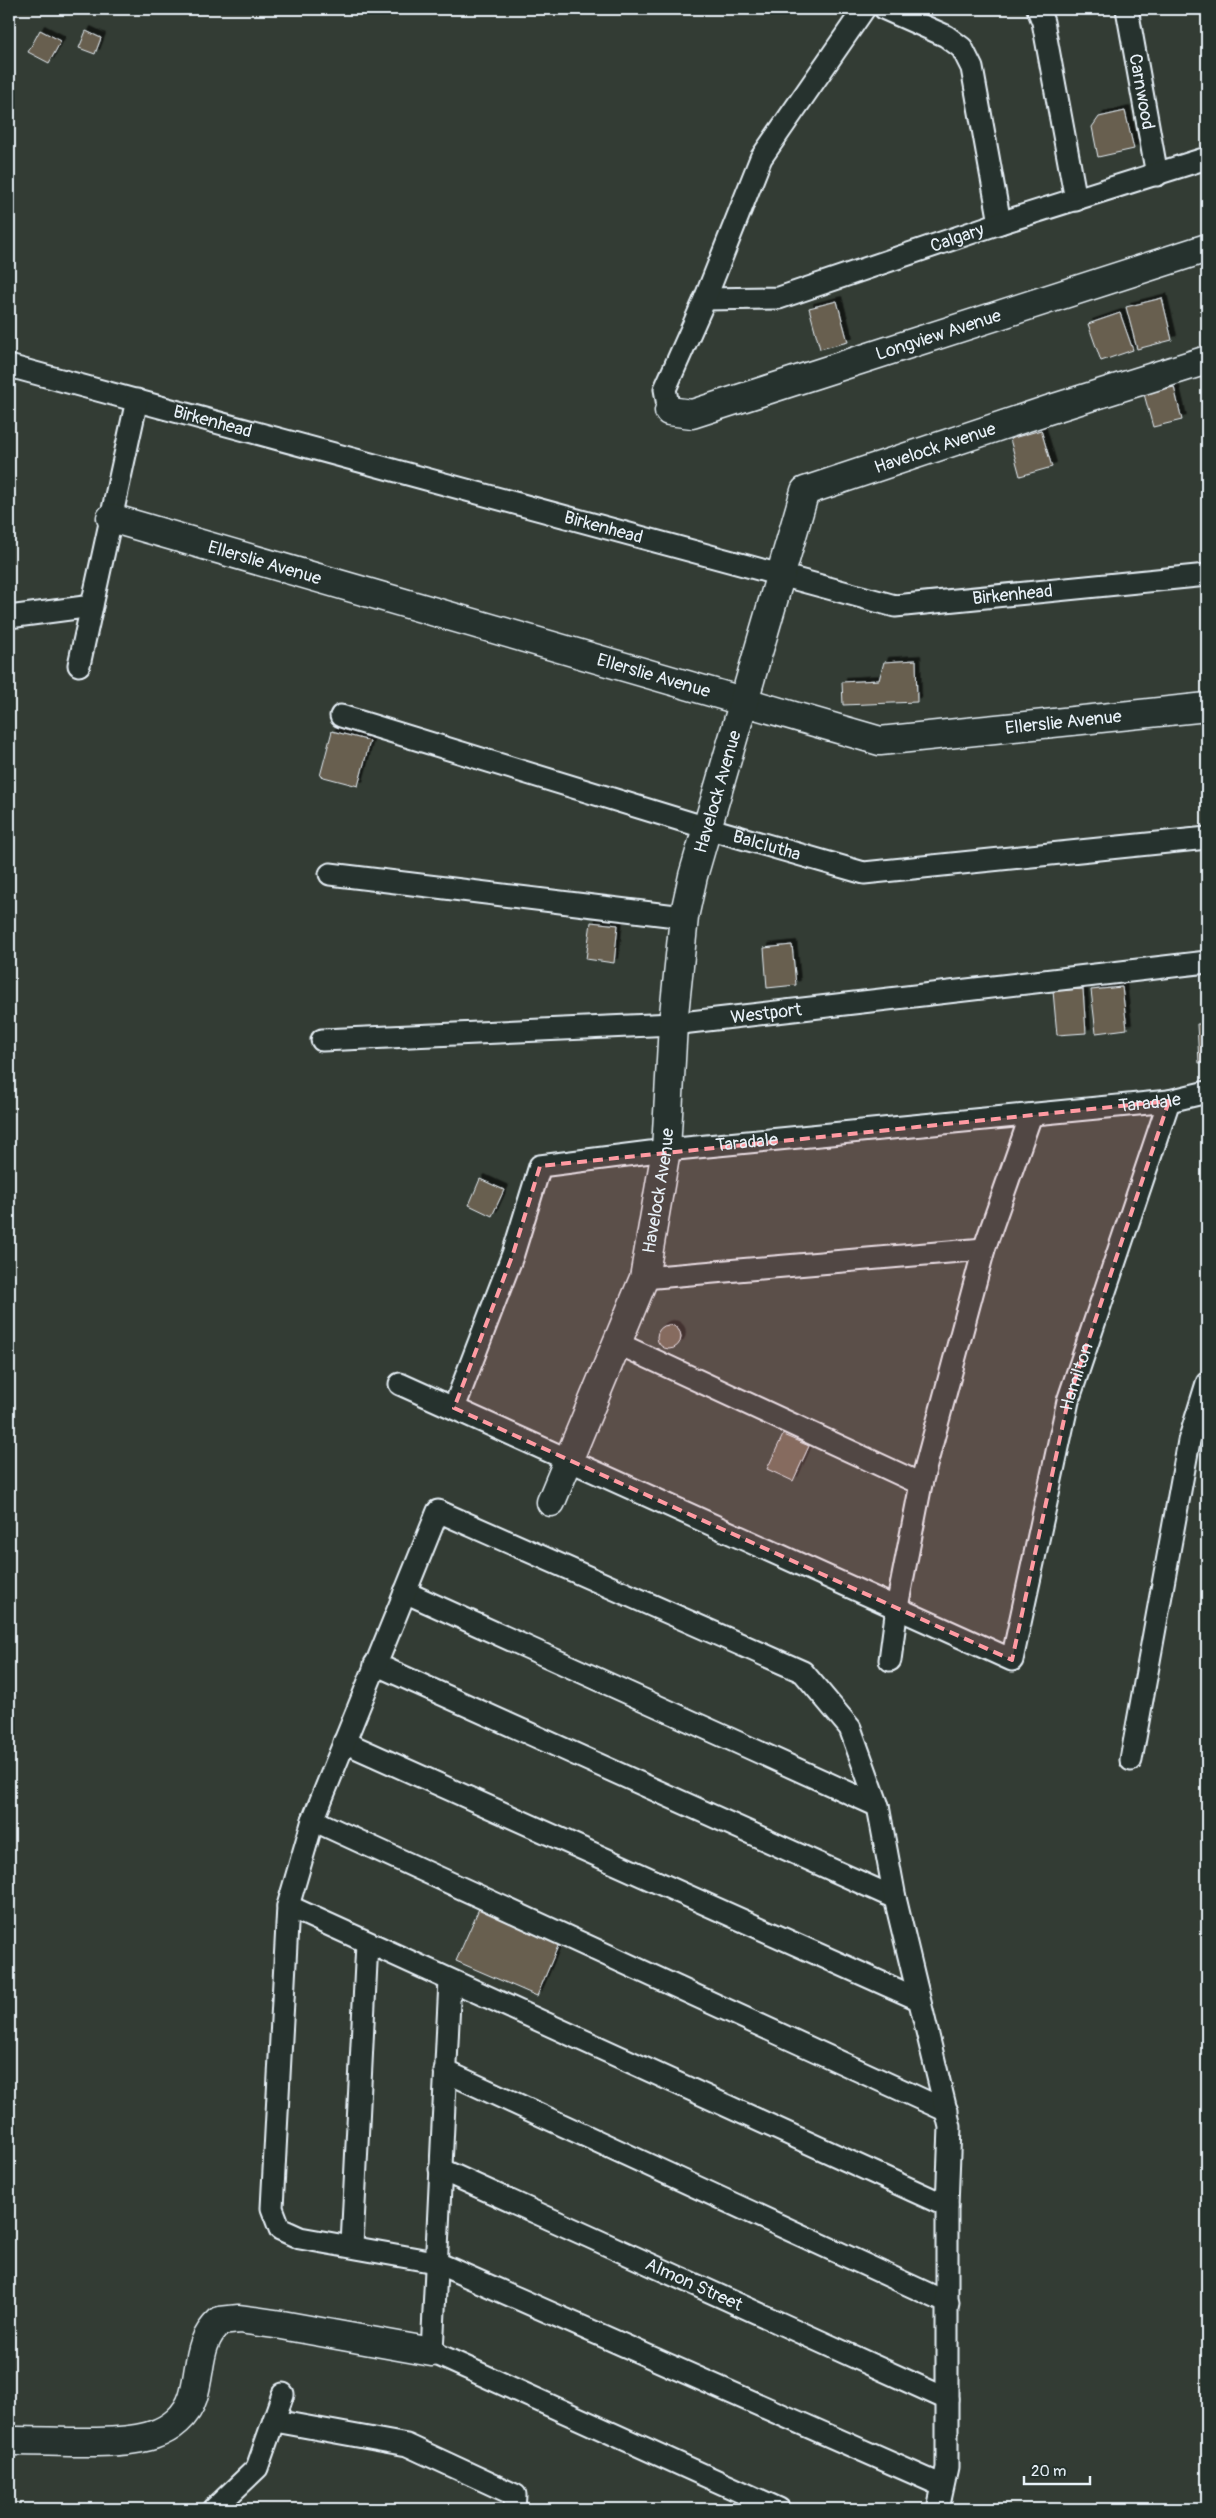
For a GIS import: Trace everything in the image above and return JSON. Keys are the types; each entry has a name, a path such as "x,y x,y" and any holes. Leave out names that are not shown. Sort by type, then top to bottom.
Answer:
{"street":[{"path":"669,411 665,389 705,299 761,158 864,9"},
{"path":"885,9 946,36 962,48 972,68 1000,223"},
{"path":"1038,9 1043,22 1076,200"},
{"name":"Carnwood","path":"1127,9 1157,175"},
{"name":"Calgary","path":"705,299 779,298 1000,223 1207,158"},
{"name":"Longview Avenue","path":"669,411 692,414 1207,248"},
{"name":"Havelock Avenue","path":"551,1502 644,1278 666,1150 673,1024 684,917 693,876 805,491 1048,410 1207,360"},
{"name":"Birkenhead","path":"9,368 137,400 896,606 1207,575"},
{"path":"79,664 137,400"},
{"name":"Ellerslie Avenue","path":"111,518 880,741 1207,707"},
{"path":"9,616 92,606"},
{"name":"Balclutha","path":"341,716 707,828 864,873 1207,838"},
{"path":"330,874 684,917"},
{"name":"Westport","path":"322,1040 673,1024 1207,962"},
{"name":"Taradale","path":"454,1408 513,1254 540,1166 666,1150 1169,1101 1207,1092"},
{"name":"Hamilton","path":"897,1607 1012,1660 1068,1401 1169,1101"},
{"path":"890,1660 897,1607 921,1484 984,1249 1031,1115"},
{"path":"644,1278 984,1249"},
{"path":"617,1343 921,1484"},
{"path":"1131,1760 1190,1441 1207,1383"},
{"path":"400,1384 897,1607"},
{"path":"938,2509 947,2468 948,2303 946,2206 950,2127 895,1898 878,1806 850,1728 803,1672 438,1511 313,1820 288,1906 272,2208 280,2228 300,2238 352,2245 435,2262 943,2486"},
{"path":"405,1592 878,1806"},
{"path":"375,1664 895,1898"},
{"path":"344,1742 918,1999"},
{"path":"313,1820 947,2112"},
{"path":"288,1906 946,2206"},
{"path":"352,2245 367,1943"},
{"path":"432,2352 450,1981"},
{"path":"445,2071 948,2303"},
{"name":"Almon Street","path":"440,2169 947,2399"},
{"path":"9,2441 131,2440 154,2435 171,2426 182,2418 192,2399 208,2332 220,2321 239,2319 432,2352 779,2509"},
{"path":"214,2509 257,2468 275,2422 283,2394"},
{"path":"275,2422 407,2445 514,2495 514,2509"}],"highlighted area":[{"path":"1169,1101 1068,1401 1012,1660 454,1408 513,1254 540,1166"}],"building":[{"path":"40,30 61,41 49,63 28,52"},
{"path":"86,31 101,38 95,54 79,48"},
{"path":"1125,111 1134,149 1098,157 1092,127 1099,117"},
{"path":"1162,298 1172,340 1137,349 1126,307"},
{"path":"837,301 848,342 820,349 809,308"},
{"path":"1120,313 1133,350 1101,361 1088,324"},
{"path":"1174,387 1182,420 1153,427 1144,394"},
{"path":"1041,430 1052,467 1020,476 1010,439"},
{"path":"916,660 917,702 843,705 842,682 879,680 884,662"},
{"path":"332,731 370,741 358,786 320,776"},
{"path":"591,922 618,925 614,963 586,959"},
{"path":"792,945 796,985 767,988 764,948"},
{"path":"1122,987 1127,1029 1096,1033 1091,990"},
{"path":"1083,989 1086,1033 1057,1035 1053,991"},
{"path":"1197,1024 1207,1024 1207,1062 1199,1063"},
{"path":"480,1179 504,1190 492,1216 469,1205"},
{"path":"669,1325 678,1328 681,1337 678,1346 669,1349 660,1346 657,1337 660,1328"},
{"path":"783,1435 809,1446 793,1481 767,1469"},
{"path":"481,1904 561,1939 537,1996 456,1961"}]}
